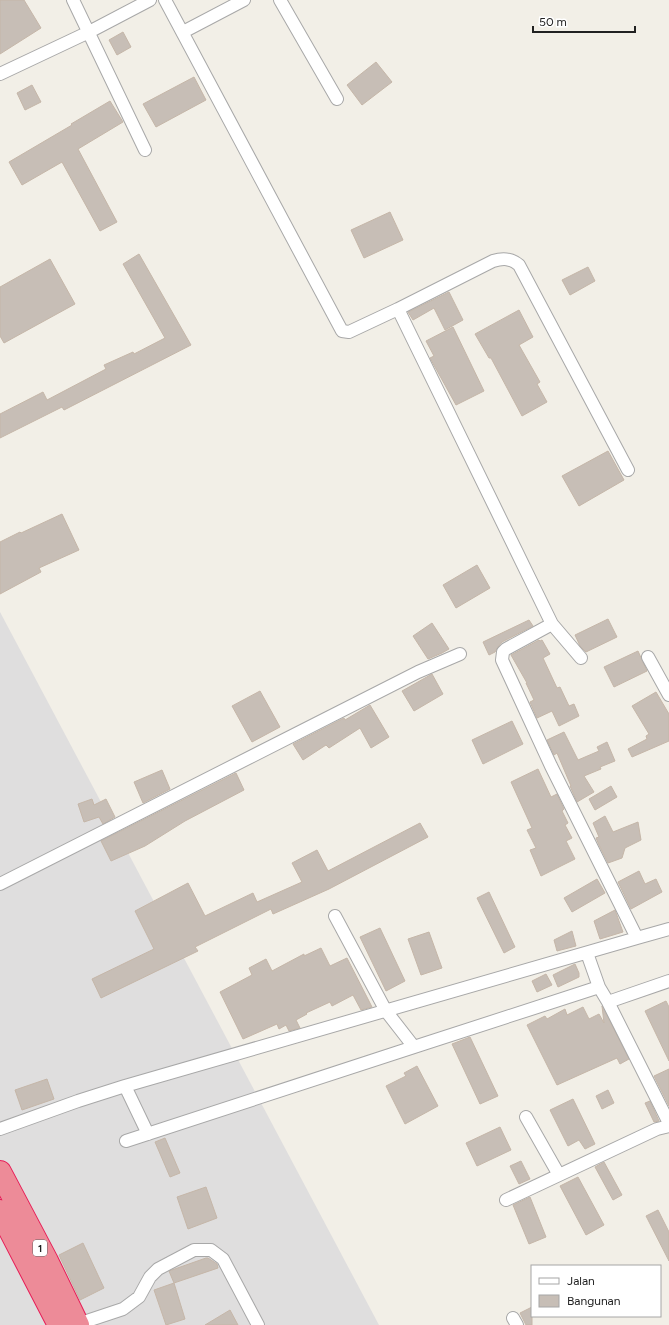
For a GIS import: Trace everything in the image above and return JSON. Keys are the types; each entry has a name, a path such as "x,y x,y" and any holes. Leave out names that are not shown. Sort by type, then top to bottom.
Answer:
{"highway":[{"name":"1","path":"0,1172 47,1261 73,1325"},
{"name":"1","path":"0,1210 73,1325"}],"street":[{"path":"73,0 145,150"},
{"path":"0,74 89,32 150,0"},
{"path":"165,0 342,331 349,332 493,261 505,259 515,261 519,265 628,470"},
{"path":"183,32 244,0"},
{"path":"280,0 337,99"},
{"path":"398,309 552,624 581,658"},
{"path":"552,624 506,649 503,652 502,660 551,766 637,938"},
{"path":"0,884 418,672 460,654"},
{"path":"648,657 669,695"},
{"path":"335,916 386,1011 414,1046"},
{"path":"0,1129 125,1086 669,929"},
{"path":"587,953 599,987 669,1123"},
{"path":"608,1002 669,981"},
{"path":"126,1141 599,987"},
{"path":"125,1086 148,1134"},
{"path":"526,1117 559,1175"},
{"path":"506,1200 657,1129 669,1126"},
{"path":"73,1325 123,1309 139,1297 150,1277 158,1269 194,1250 211,1250 223,1259 258,1325"}],"shaded area":[{"path":"0,612 379,1325 0,1325"}],"building":[{"path":"0,0 24,0 41,28 0,54"},
{"path":"123,32 131,47 117,55 109,40"},
{"path":"376,62 392,82 362,105 347,85"},
{"path":"194,77 206,100 156,127 143,104"},
{"path":"32,85 41,102 25,110 17,93"},
{"path":"110,101 123,122 78,149 117,222 100,231 62,162 22,185 9,162"},
{"path":"390,212 403,240 364,258 351,230"},
{"path":"139,254 191,345 64,410 62,407 0,438 0,414 43,392 47,400 106,369 104,365 133,352 134,354 165,338 123,264"},
{"path":"50,259 75,304 4,343 0,336 0,287"},
{"path":"588,267 595,281 570,295 562,280"},
{"path":"449,292 463,320 445,330 434,308 413,320 408,312"},
{"path":"519,310 533,337 519,345 540,382 537,384 547,402 522,416 491,358 489,358 475,334"},
{"path":"453,327 484,391 456,405 430,358 434,356 426,341"},
{"path":"608,451 624,480 579,506 562,476"},
{"path":"62,514 79,550 39,568 41,572 0,594 0,542"},
{"path":"477,565 490,588 456,608 443,585"},
{"path":"608,619 617,637 586,652 580,646 575,635"},
{"path":"529,620 533,626 502,642 495,652 489,655 483,642"},
{"path":"432,623 449,649 428,659 413,636"},
{"path":"539,640 542,640 550,654 543,658 557,688 560,687 569,706 574,704 579,716 559,726 552,711 537,718 530,702 534,700 527,683 511,655"},
{"path":"638,651 647,671 614,687 604,667"},
{"path":"432,674 443,694 414,711 402,691"},
{"path":"260,691 280,727 252,742 232,706"},
{"path":"656,692 669,714 669,741 632,757 628,749 647,739 646,736 649,734 632,706"},
{"path":"370,705 389,737 371,748 360,728 329,748 326,745 303,760 293,744 344,718 345,720"},
{"path":"512,721 523,744 483,764 472,740"},
{"path":"564,732 578,760 599,751 597,747 607,742 615,761 584,776 594,792 577,802 557,753 554,755 547,740"},
{"path":"538,769 551,797 557,794 564,809 562,811 568,823 565,825 572,838 566,841 575,859 541,876 530,850 536,848 527,830 532,828 511,782"},
{"path":"162,770 170,789 143,803 134,782"},
{"path":"236,773 244,790 185,821 145,846 111,861 101,841"},
{"path":"611,786 617,797 595,810 589,799"},
{"path":"92,799 94,805 106,799 115,817 103,824 99,817 84,822 78,804"},
{"path":"605,816 613,832 638,822 641,840 625,848 622,858 608,863 596,838 599,837 593,823"},
{"path":"420,823 428,837 329,889 273,914 271,909 195,947 198,951 101,998 92,979 154,949 135,911 188,883 205,916 253,893 257,902 302,882 292,863 317,850 328,871"},
{"path":"639,871 645,884 656,879 662,892 631,909 618,882"},
{"path":"597,879 605,893 572,912 564,898"},
{"path":"489,892 515,947 504,953 477,898"},
{"path":"615,910 623,932 600,939 594,921"},
{"path":"380,928 405,981 386,991 360,937"},
{"path":"572,931 576,946 557,951 554,940"},
{"path":"429,932 442,968 421,975 408,939"},
{"path":"321,948 330,966 347,958 372,1007 361,1010 353,995 332,1006 330,1002 306,1013 307,1014 296,1020 300,1028 289,1031 286,1025 279,1029 277,1024 243,1039 220,992 252,975 249,968 266,959 272,971 304,954 304,956"},
{"path":"575,964 579,977 558,987 553,975"},
{"path":"546,974 552,985 537,992 532,981"},
{"path":"666,1001 669,1007 669,1061 645,1011"},
{"path":"602,1006 629,1059 620,1064 617,1058 557,1085 527,1025 545,1016 547,1019 565,1009 567,1015 583,1007 589,1019 599,1014 604,1023"},
{"path":"470,1037 498,1096 480,1104 452,1044"},
{"path":"417,1066 438,1106 405,1124 386,1086 406,1076 404,1073"},
{"path":"669,1069 669,1106 654,1076"},
{"path":"47,1079 54,1099 22,1110 15,1090"},
{"path":"608,1090 614,1103 602,1109 596,1096"},
{"path":"573,1099 595,1144 585,1149 579,1140 568,1146 550,1110"},
{"path":"650,1101 659,1121 654,1122 645,1103"},
{"path":"500,1127 511,1150 477,1166 466,1143"},
{"path":"165,1138 180,1173 170,1177 155,1142"},
{"path":"521,1161 530,1179 519,1184 510,1166"},
{"path":"604,1162 622,1195 613,1200 595,1167"},
{"path":"578,1177 604,1225 586,1235 560,1186"},
{"path":"206,1187 217,1218 188,1229 177,1197"},
{"path":"530,1197 546,1237 529,1244 513,1205"},
{"path":"658,1210 669,1232 669,1261 646,1216"},
{"path":"83,1243 104,1288 80,1300 59,1255"},
{"path":"206,1258 217,1264 218,1268 174,1283 169,1271"},
{"path":"174,1283 185,1319 166,1325 154,1290"},
{"path":"531,1308 532,1325 526,1325 520,1313"},
{"path":"230,1310 238,1325 205,1325"}]}
